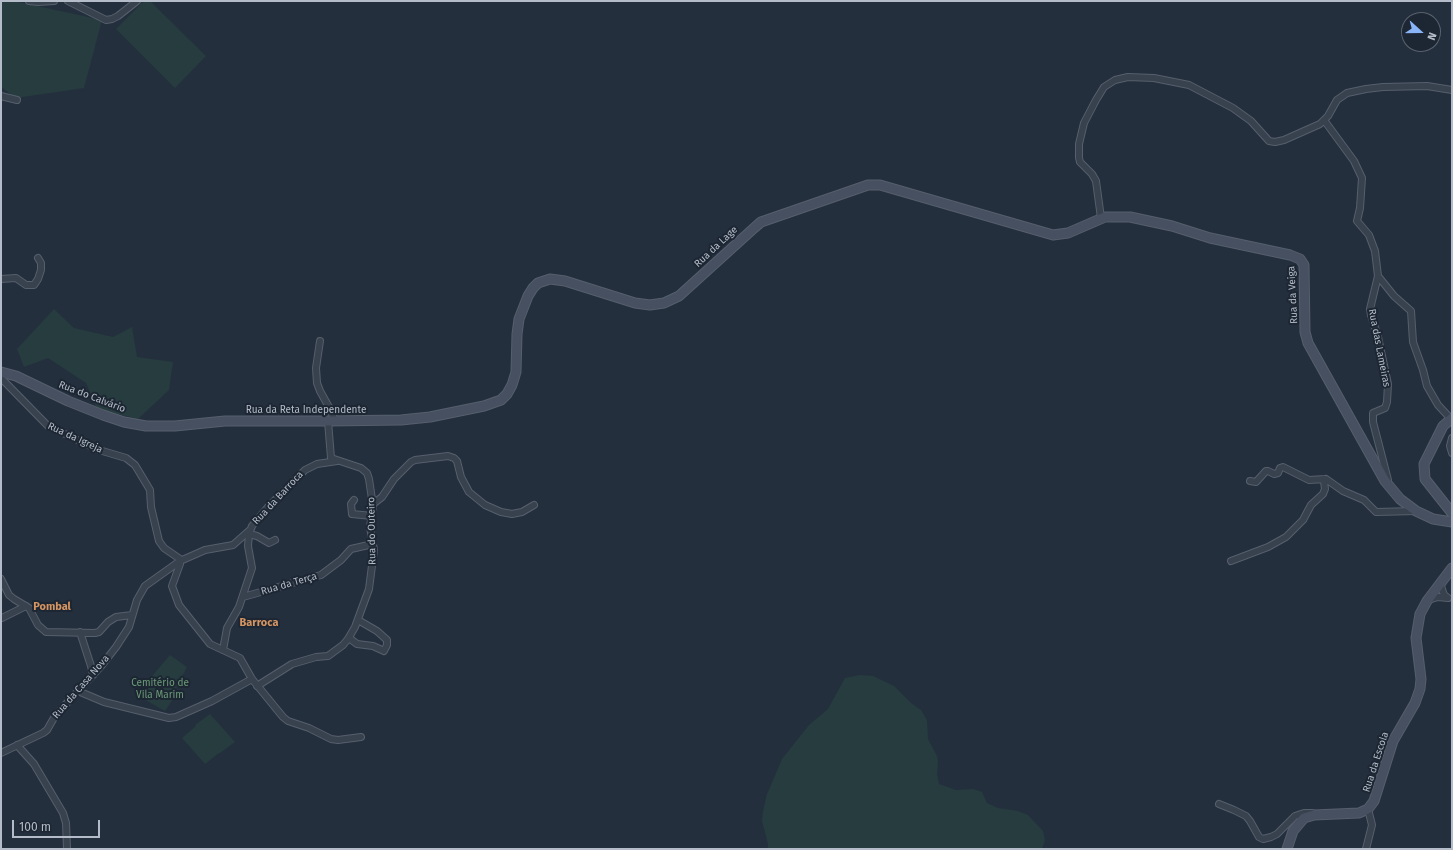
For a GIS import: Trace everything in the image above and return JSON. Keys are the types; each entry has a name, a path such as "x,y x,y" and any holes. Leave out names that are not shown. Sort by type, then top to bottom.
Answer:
{"street":[{"path":"29,1 54,1"},
{"path":"68,1 106,20 118,16 137,1"},
{"path":"1101,218 1096,181 1092,174 1080,162 1078,144 1084,123 1096,100 1104,87 1115,80 1128,77 1154,78 1189,85 1233,108 1251,121 1269,140 1275,142 1284,140 1317,126 1324,120 1339,98 1347,93 1383,87 1420,86 1452,90"},
{"path":"1,96 17,100"},
{"name":"Rua das Lameiras","path":"1324,120 1354,161 1362,178 1360,208 1357,221 1369,235 1375,251 1378,276 1370,309 1378,337 1388,384 1387,402 1385,408 1373,413 1373,422 1390,489"},
{"name":"Rua da Lage","path":"430,417 484,406 497,402 507,394 515,377 517,329 520,314 533,288 538,283 546,280 556,279 572,282 640,304 664,304 679,296 761,222 872,185 893,188 1053,235 1068,233 1101,218"},
{"name":"Rua da Veiga","path":"1101,218 1116,216 1139,218 1172,226 1210,238 1294,256 1302,260 1304,268 1305,332 1308,343 1390,489"},
{"path":"1,279 16,278 26,285 34,285 38,279 41,266 38,258"},
{"path":"1378,276 1394,296 1411,311 1414,342 1424,370 1427,386 1438,405 1452,420 1443,426 1424,464 1425,479 1452,513"},
{"path":"320,341 316,368 317,382 320,391 330,409 331,457 332,459 338,461"},
{"name":"Rua do Calvário","path":"1,372 21,379 74,404 113,418 146,426 166,427 182,425"},
{"name":"Rua da Igreja","path":"1,378 48,426 96,449 126,458 135,465 149,487 151,507 159,542 164,548 178,557 180,561"},
{"name":"Rua da Reta Independente","path":"182,425 216,422 401,420 430,417"},
{"path":"1452,438 1450,447 1452,453"},
{"path":"373,504 382,497 394,479 411,462 415,460 448,456 457,461 461,477 469,492 474,498 485,505 501,512 512,514 522,512 534,505"},
{"name":"Rua do Outeiro","path":"338,461 365,470 369,479 373,504 370,527 373,544 371,583 358,620 349,638"},
{"name":"Rua da Barroca","path":"223,650 227,628 238,610 243,598 252,567 248,549 249,532 254,522 305,470 317,464 338,461"},
{"path":"1250,482 1256,482 1266,471 1278,474 1280,468 1283,467 1309,480 1330,480 1345,493 1362,500 1376,512 1416,511"},
{"path":"1231,561 1268,547 1286,538 1303,520 1311,505 1323,494 1325,479"},
{"path":"1390,489 1416,511 1433,519 1452,522"},
{"path":"354,500 351,504 352,514 372,516"},
{"path":"249,532 269,543 275,540"},
{"name":"Rua da Casa Nova","path":"1,753 46,731 55,716 108,658 122,638 129,627 137,600 143,588 180,561 205,550 233,545 249,532"},
{"name":"Rua da Terça","path":"243,598 321,575 341,560 351,549 373,544"},
{"path":"180,561 172,586 178,602 209,642 214,646 240,658 257,686 283,718 309,728 331,739 338,740 361,737"},
{"name":"Rua da Escola","path":"1368,809 1377,796 1395,736 1414,703 1420,689 1421,679 1416,634 1420,614 1427,601 1452,568"},
{"path":"1,578 11,597 30,610 37,624 44,632 96,633 116,617 132,615"},
{"path":"1440,583 1443,593 1450,599"},
{"path":"1427,601 1438,598 1450,599"},
{"path":"2,618 26,606"},
{"path":"257,686 292,664 316,657 328,656 345,644 349,638 355,643 373,646 384,651 388,645 387,640 377,631 358,620"},
{"path":"80,632 90,663 92,675"},
{"path":"78,691 104,702 169,718 176,717 218,698 252,679"},
{"path":"17,745 34,764 63,813 66,823 67,849"},
{"path":"1219,804 1246,816 1251,822 1258,836 1262,839 1277,834 1292,818 1298,814 1357,813 1368,809 1372,825 1366,849"},
{"path":"1287,849 1291,834 1298,824 1308,817 1321,814"}],"green space":[{"path":"1,1 14,1 102,20 84,88 16,98 1,87"},
{"path":"144,1 150,1 206,56 175,88 116,29"},
{"path":"54,309 74,328 113,337 132,327 137,357 173,362 169,390 138,419 97,409 86,383 48,358 24,367 17,349"},
{"name":"Cemitério de Vila Marim","path":"170,655 187,667 173,694 175,696 165,711 135,694 140,688 142,688"},
{"path":"860,675 873,676 894,686 911,703 921,710 927,720 928,739 937,756 937,774 939,784 956,790 973,789 982,792 987,803 998,808 1018,811 1028,815 1043,831 1045,840 1042,849 768,849 762,821 763,811 767,794 782,759 809,725 828,709 845,678"},
{"path":"210,714 235,742 205,764 182,738 196,726 195,725"}],"district":[{"name":"Pombal","path":"52,607"},
{"name":"Barroca","path":"259,623"}]}
